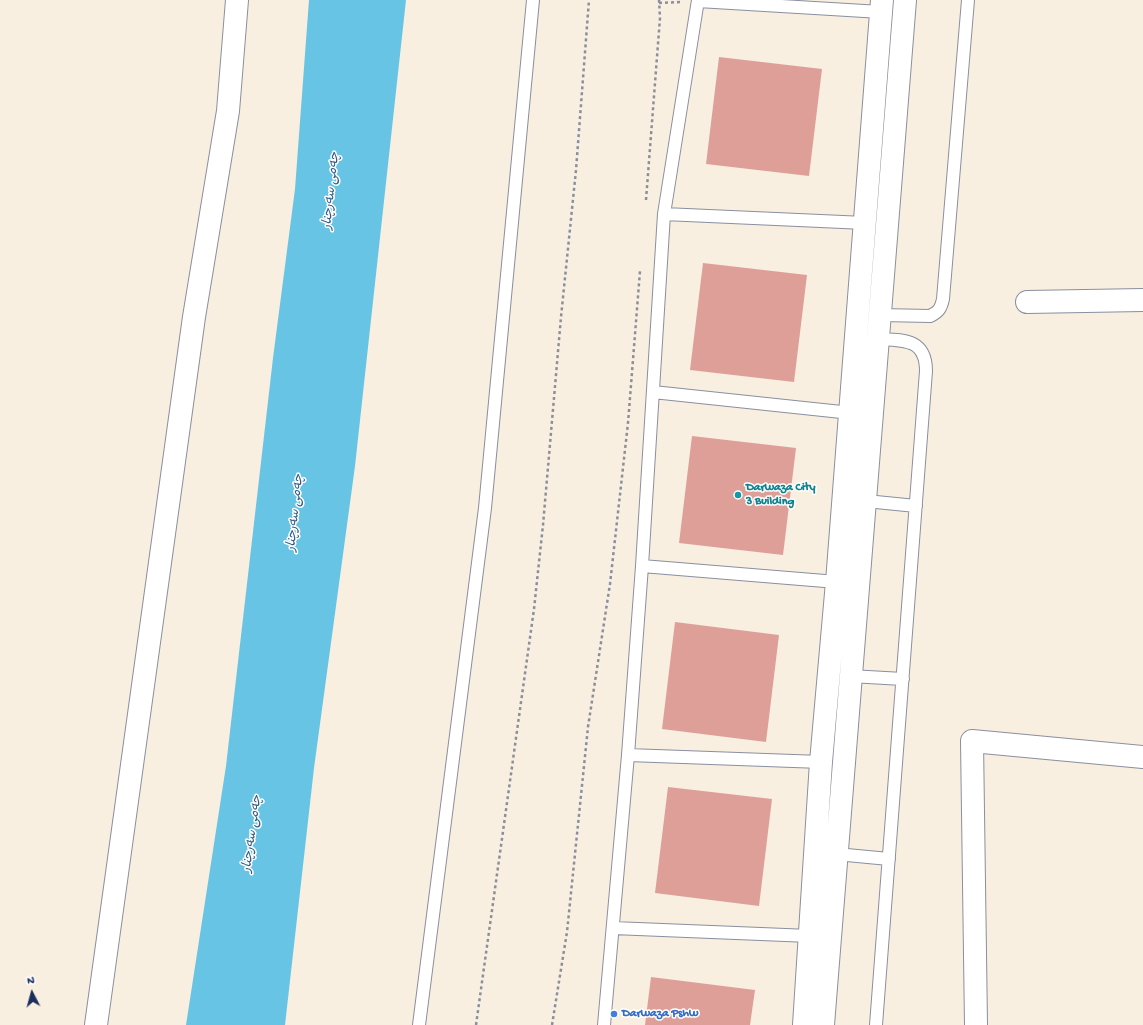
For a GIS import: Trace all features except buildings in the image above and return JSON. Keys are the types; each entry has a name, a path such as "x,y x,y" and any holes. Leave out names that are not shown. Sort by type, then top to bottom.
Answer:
{"street":[{"path":"96,1025 194,317 228,111 237,0"},
{"path":"823,1025 905,0"},
{"path":"804,1025 821,762 837,582 882,6"},
{"path":"1026,302 1143,300"},
{"path":"976,1025 972,741 1143,757"}],"lane":[{"path":"419,1025 485,508 533,0"},
{"path":"881,315 930,316 937,312 942,306 968,0"},
{"path":"604,1025 628,755 642,566 664,214 698,1 882,6"},
{"path":"664,214 865,224"},
{"path":"876,1025 926,360 922,351 914,344 903,340 879,339"},
{"path":"652,392 850,413"},
{"path":"866,501 916,506"},
{"path":"642,566 837,582"},
{"path":"850,676 903,679"},
{"path":"628,755 821,762"},
{"path":"836,854 889,859"},
{"path":"613,928 810,936"}],"path":[{"path":"476,1025 534,609 576,170 589,0"},
{"path":"646,201 660,18 659,0"},
{"path":"552,1025 567,932 588,727 610,584 628,423 641,265"}],"water":[{"name":"چەمی سەرچنار","path":"309,0 406,0 355,466 314,768 285,1025 186,1025 226,766 273,358 295,189"}],"place":[{"name":"Darwaza City 3 Building","path":"738,495"},
{"name":"Darwaza Pshw","path":"614,1014"}]}
